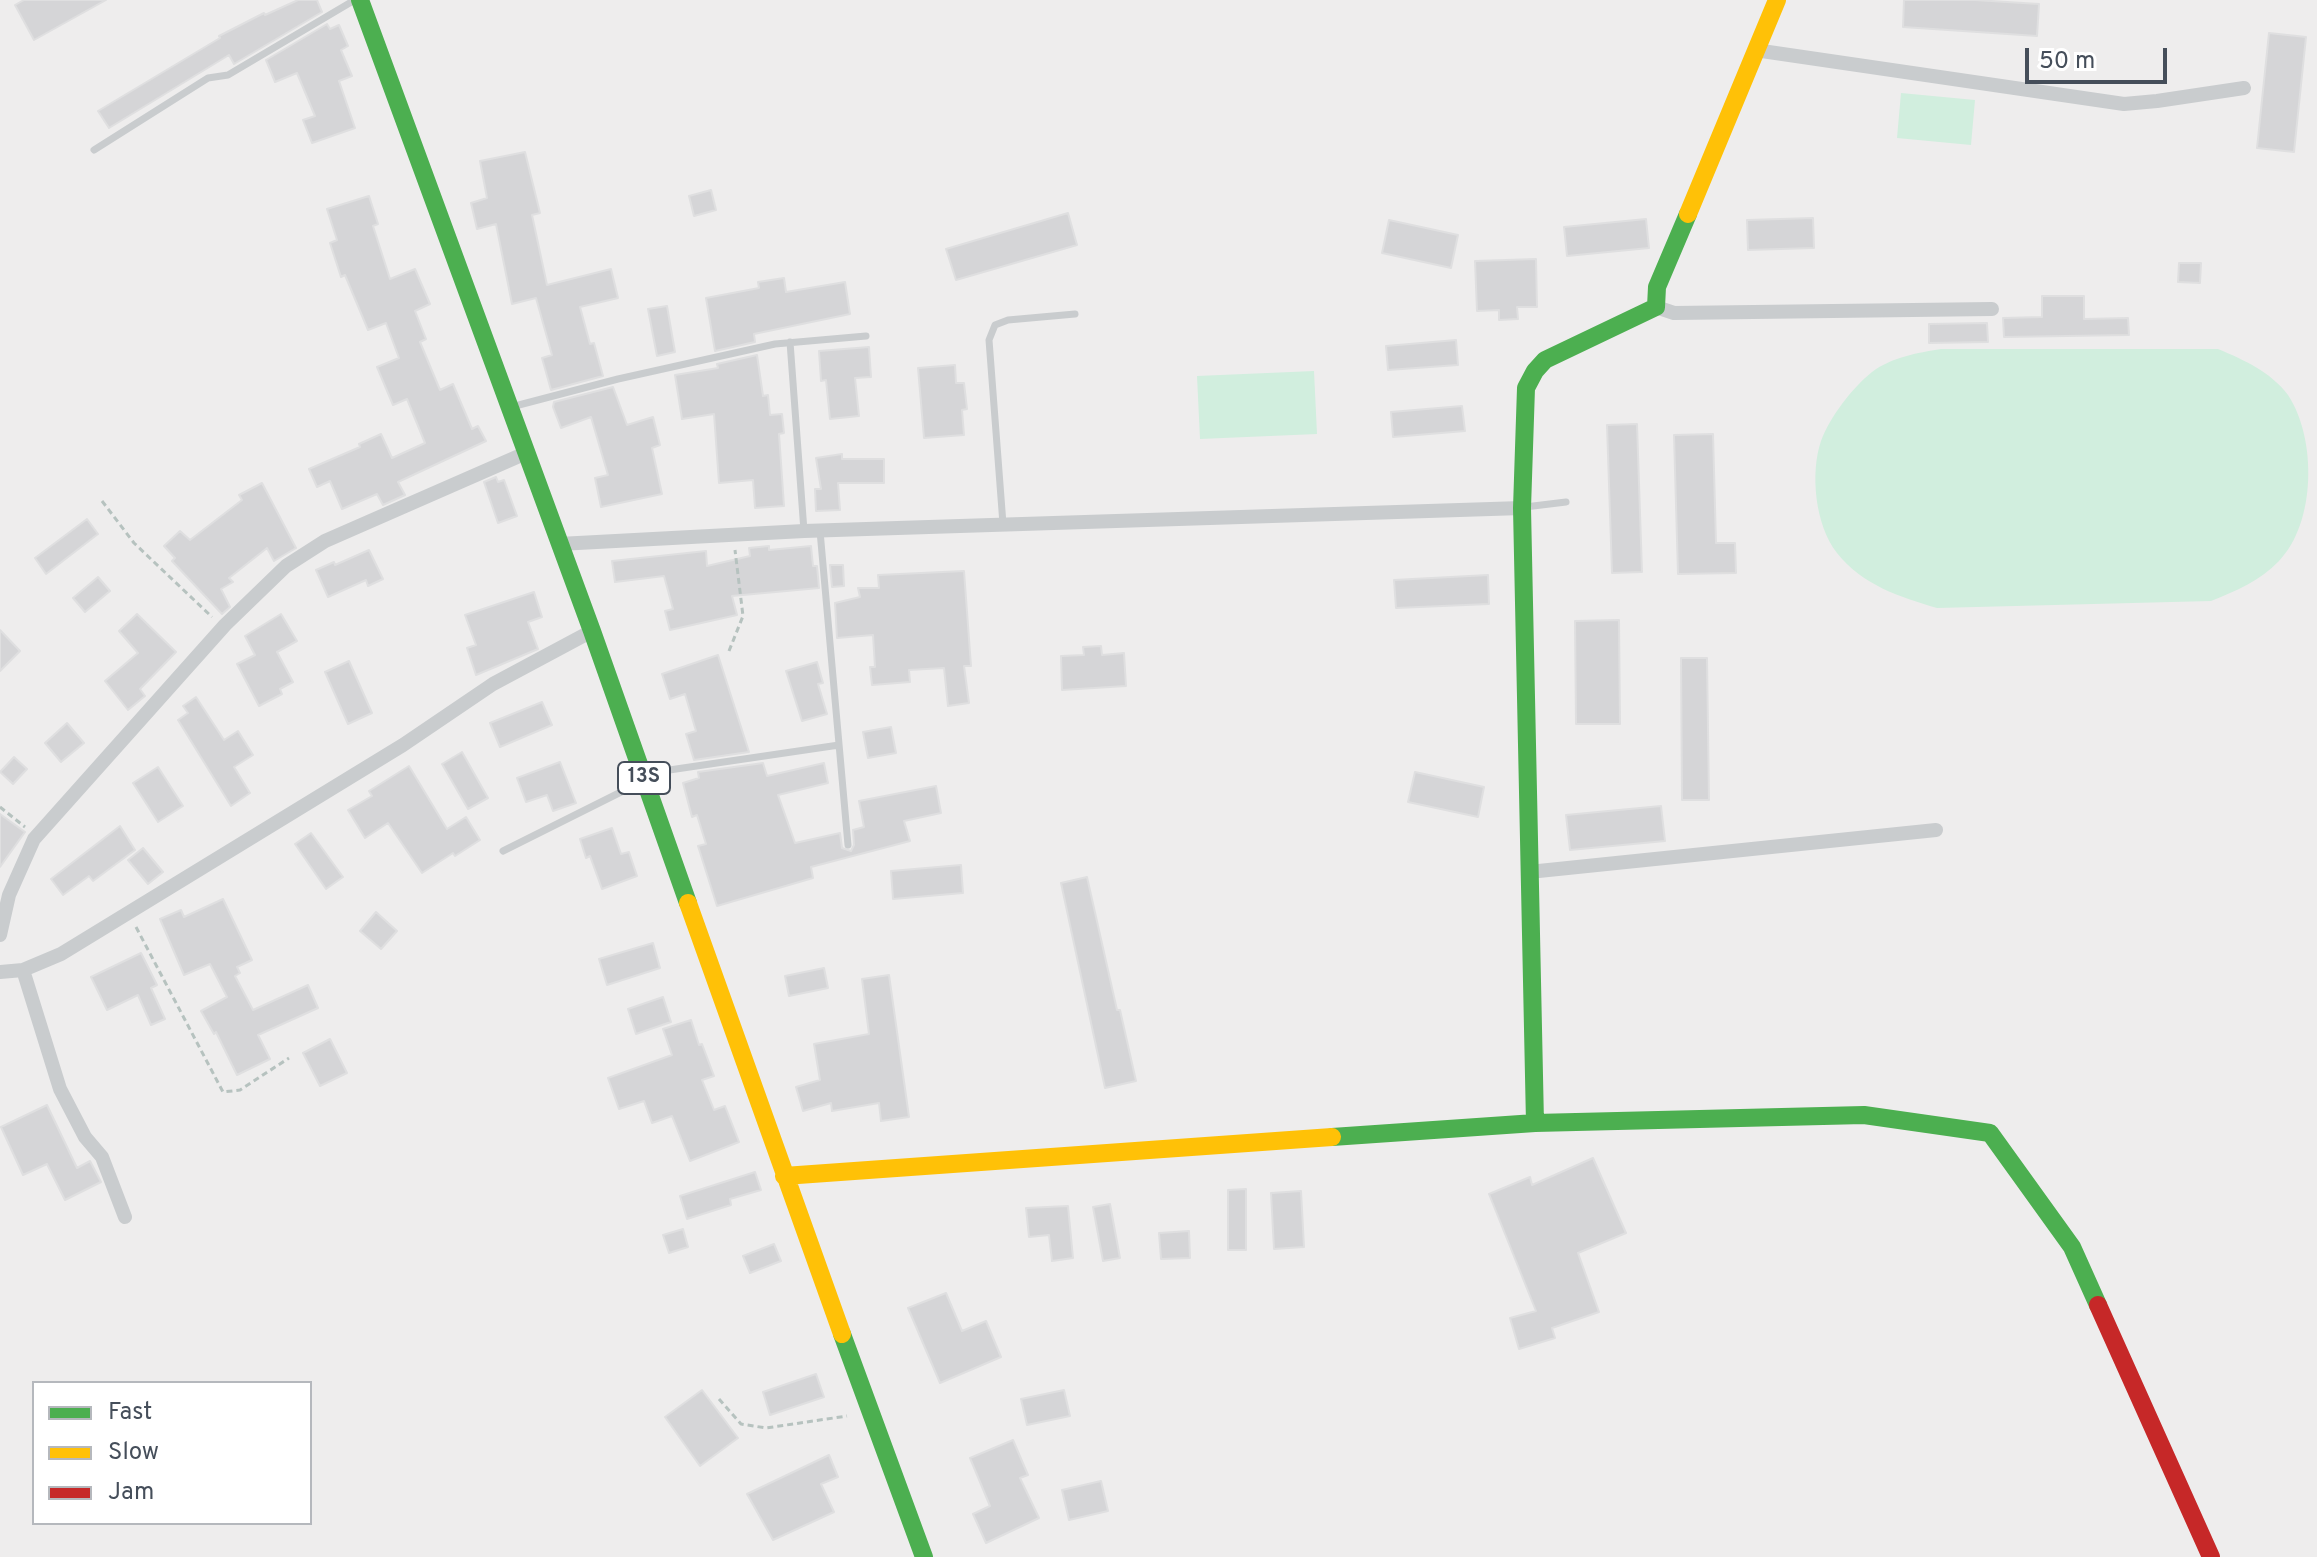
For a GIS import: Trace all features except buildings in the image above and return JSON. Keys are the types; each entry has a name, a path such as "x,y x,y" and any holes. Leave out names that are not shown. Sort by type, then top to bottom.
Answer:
{"main road":[{"name":"13S","path":"357,0 592,631 784,1176 924,1557"},
{"path":"1535,1123 1522,508 1526,388 1545,360 1656,307 1657,287 1777,0"},
{"path":"784,1176 1535,1123 1864,1115 1990,1133 2072,1247 2211,1557"}],"street":[{"path":"1755,50 2124,104 2244,88"},
{"path":"1656,307 1674,313 1992,309"},
{"path":"0,935 9,895 37,836 223,627 286,566 325,541 526,453"},
{"path":"559,544 804,531 1522,508"},
{"path":"0,972 23,970 61,954 403,745 493,684 592,631"},
{"path":"1529,872 1936,830"},
{"path":"23,970 60,1089 85,1137 102,1157 125,1217"}],"lane":[{"path":"94,150 208,78 228,75 357,0"},
{"path":"1003,525 989,340 995,325 1008,320 1075,314"},
{"path":"509,407 618,379 790,342 866,336"},
{"path":"790,342 804,531"},
{"path":"1522,508 1566,502"},
{"path":"820,531 848,845"},
{"path":"503,851 644,777 839,745"}],"path":[{"path":"102,501 134,543 223,627"},
{"path":"729,651 743,616 733,535"},
{"path":"0,807 37,836"},
{"path":"129,913 223,1092 240,1090 289,1058"},
{"path":"719,1399 741,1424 766,1428 871,1413"}],"green space":[{"path":"1901,93 1975,100 1971,145 1897,138"},
{"path":"1941,349 2218,349 2256,368 2274,380 2288,395 2304,434 2308,457 2306,503 2291,545 2279,561 2256,580 2211,601 1937,608 1870,582 1837,553 1819,514 1815,483 1821,441 1842,404 1872,372 1896,359"},
{"path":"1314,371 1317,434 1200,439 1197,376"}],"traffic: fast":[{"path":"360,0 592,631 688,903"},
{"path":"1535,1123 1522,508 1526,388 1545,360 1656,307 1657,287 1688,214"},
{"path":"1332,1137 1535,1123 1864,1115 1990,1133 2072,1247 2098,1305"},
{"path":"842,1334 924,1557"}],"traffic: slow":[{"path":"1688,214 1777,0"},
{"path":"688,903 842,1334"},
{"path":"784,1176 1332,1137"}],"traffic: jam":[{"path":"2098,1305 2211,1557"}]}
